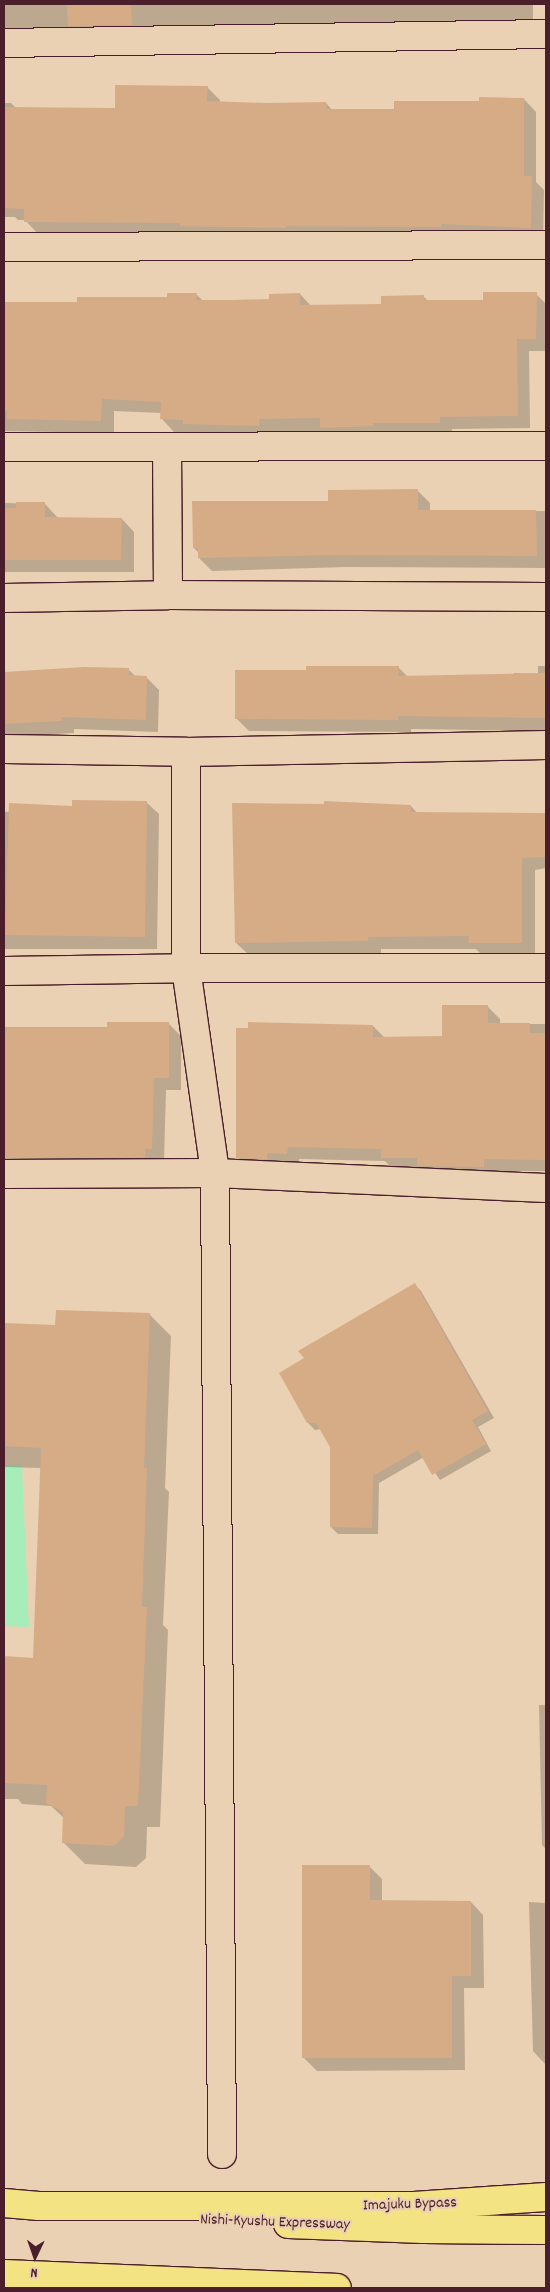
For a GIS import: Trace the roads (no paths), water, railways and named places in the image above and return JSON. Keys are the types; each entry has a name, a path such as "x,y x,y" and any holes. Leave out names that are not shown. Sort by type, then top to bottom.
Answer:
{"highway":[{"name":"Imajuku Bypass","path":"4,2203 39,2206 414,2206 546,2197"},
{"name":"Nishi-Kyushu Expressway","path":"4,2212 423,2230 546,2230"},
{"path":"4,2274 337,2288"}],"street":[{"path":"4,43 546,34"},
{"path":"4,247 546,245"},
{"path":"4,447 546,446"},
{"path":"167,447 168,595"},
{"path":"4,598 168,595 546,597"},
{"path":"4,749 186,752 546,745"},
{"path":"186,752 186,968 215,1173 222,2154"},
{"path":"4,971 186,968 546,968"},
{"path":"4,1174 215,1173 546,1188"}]}
